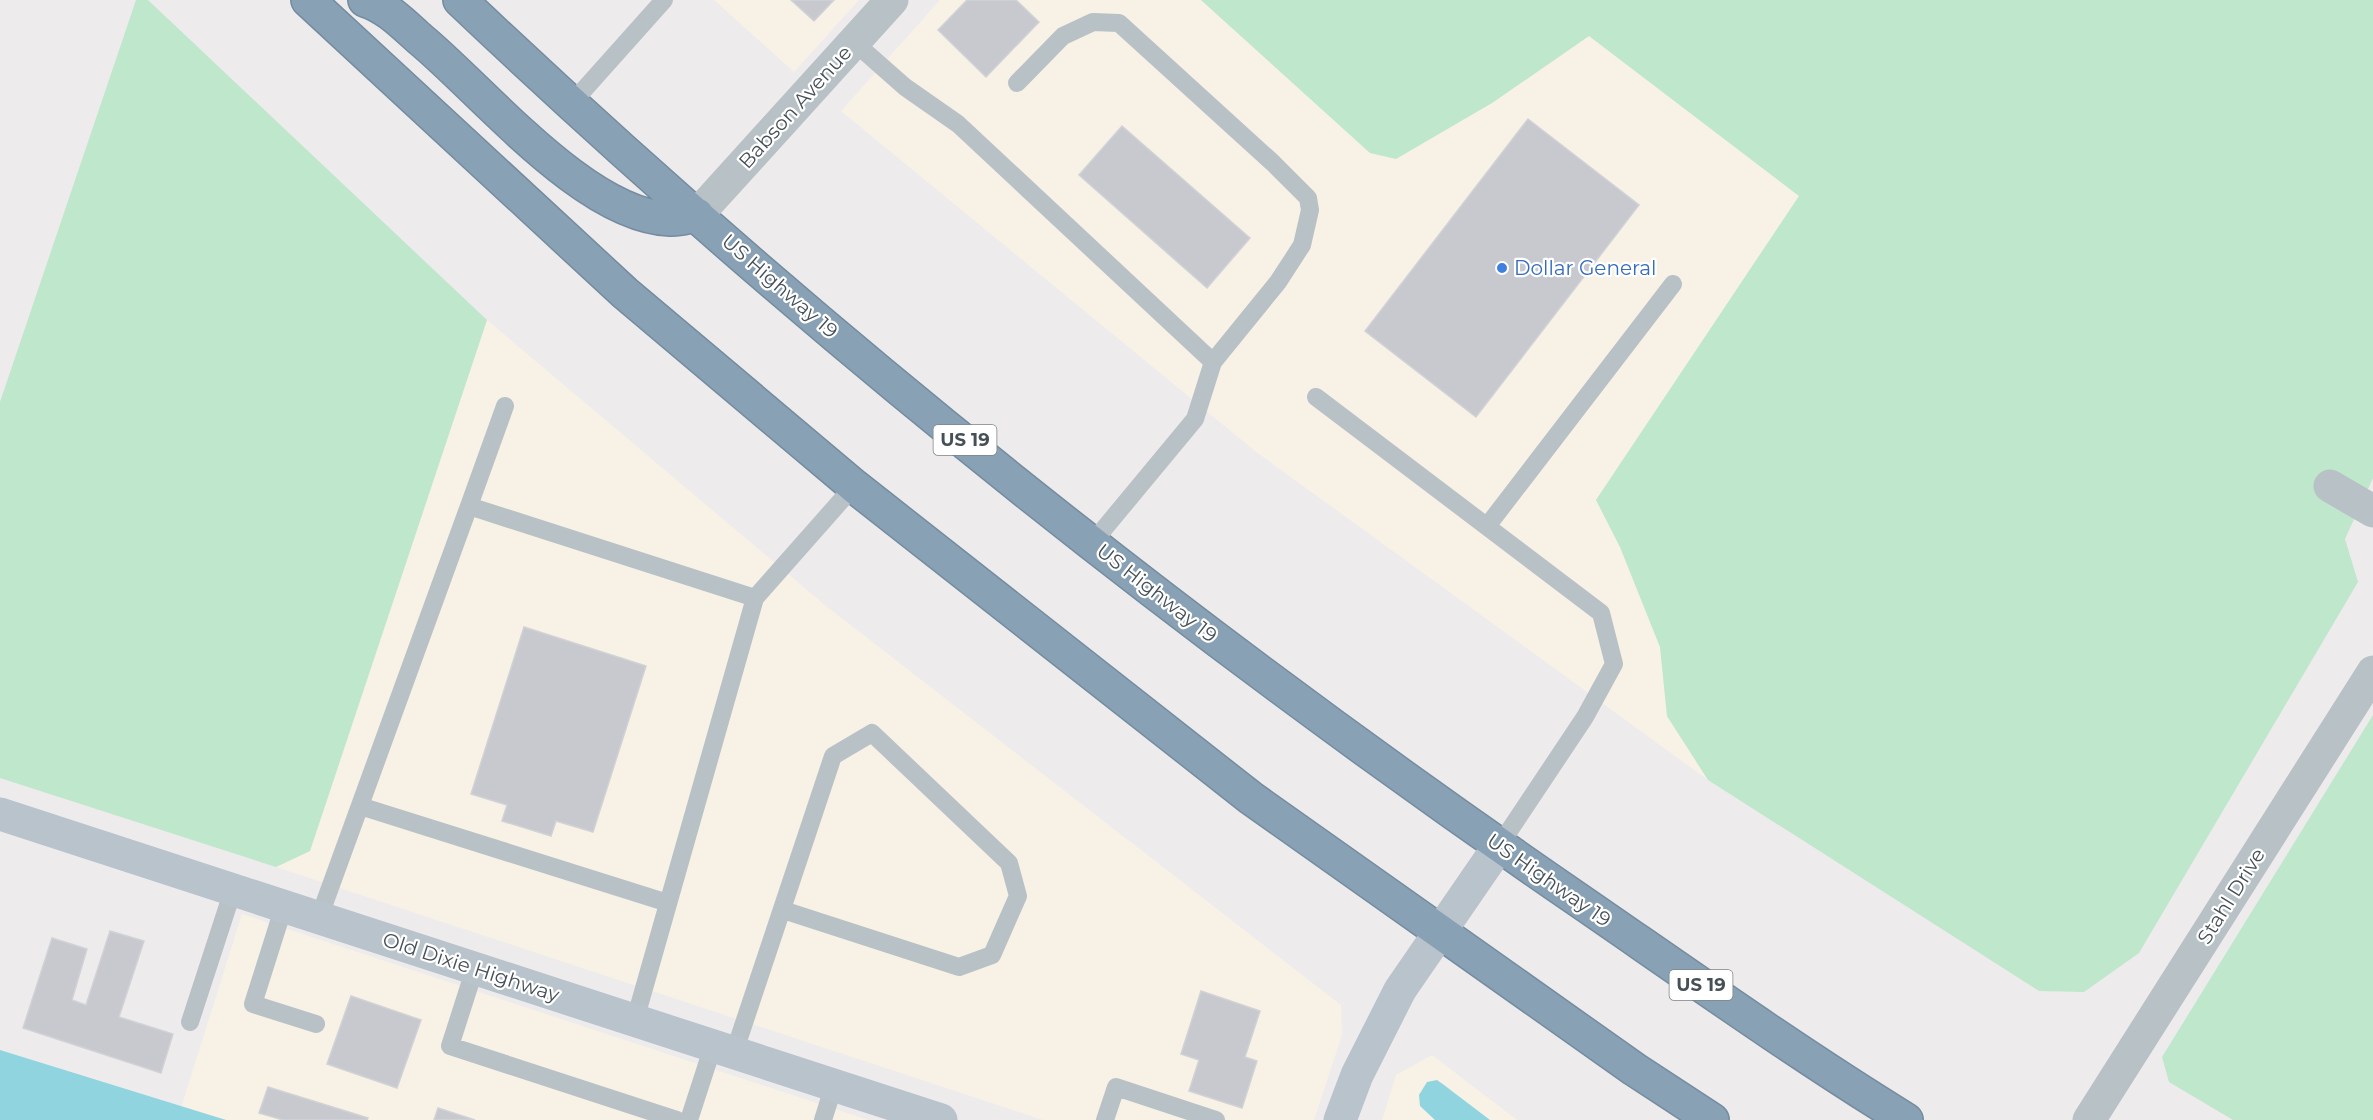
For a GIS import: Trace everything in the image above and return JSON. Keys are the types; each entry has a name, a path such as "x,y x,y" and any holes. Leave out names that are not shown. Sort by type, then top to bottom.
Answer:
{"highway":[{"path":"308,0 625,293 854,486 1251,798 1440,933 1680,1111 1712,1120"},
{"path":"365,0 379,5 438,54 544,153 584,185 614,202 642,213 670,219 697,215"},
{"name":"US Highway 19","path":"469,3 572,103 697,215 881,373 1281,690 1499,846 1696,981 1906,1120"}],"street":[{"name":"Babson Avenue","path":"697,215 892,0"},
{"path":"2330,486 2373,511"},
{"name":"Stahl Drive","path":"2089,1120 2373,672"},
{"name":"Old Dixie Highway","path":"0,814 941,1120"},
{"path":"1340,1120 1357,1075 1400,990 1499,846"}],"lane":[{"path":"572,103 664,0"},
{"path":"1017,83 1063,36 1093,22 1119,23 1273,163 1308,198 1310,210 1302,245 1278,282 1213,362 1195,419 1093,542"},
{"path":"854,42 905,87 958,124 1213,362"},
{"path":"1488,525 1673,284"},
{"path":"1316,397 1488,525 1601,613 1614,664 1585,717 1499,846"},
{"path":"319,918 505,406"},
{"path":"634,1020 754,598 854,486"},
{"path":"469,506 754,598"},
{"path":"689,1120 724,1049 783,910 833,756 872,733 1009,863 1018,896 992,955 959,967 783,910"},
{"path":"360,806 668,903"},
{"path":"190,1022 233,890"},
{"path":"284,906 253,1004 316,1024"},
{"path":"475,968 450,1046 677,1120"},
{"path":"823,1120 834,1085"},
{"path":"1105,1120 1116,1087 1216,1120"}],"shaded area":[{"path":"714,0 859,0 794,72"},
{"path":"940,0 1201,0 1370,153 1492,103 1589,36 1799,196 1596,500 1620,547 1660,647 1667,716 1708,780 1255,451 841,111"},
{"path":"487,320 826,606 1341,1005 1342,1035 1314,1120 1043,1120 276,867 310,851"},
{"path":"242,914 868,1120 226,1120 181,1108"},
{"path":"1432,1055 1517,1120 1382,1120 1396,1075"}],"green space":[{"path":"136,0 148,0 487,320 310,851 276,867 0,778 0,402"},
{"path":"1201,0 2373,0 2373,478 2345,539 2358,582 2139,953 2084,992 2039,991 1708,780 1667,716 1660,647 1620,547 1596,500 1799,196 1589,36 1492,103 1396,159 1370,153"},
{"path":"2373,715 2373,1120 2233,1120 2169,1082 2162,1057"}],"water":[{"path":"0,1050 226,1120 0,1120"},
{"path":"1437,1080 1490,1120 1435,1120 1420,1106 1419,1095 1427,1082"}],"building":[{"path":"791,0 834,0 814,21"},
{"path":"967,0 1016,0 1039,22 986,77 938,30"},
{"name":"Dollar General","path":"1528,119 1639,205 1476,417 1365,331"},
{"path":"1122,126 1250,238 1207,288 1079,175"},
{"path":"524,627 646,666 593,832 556,821 551,836 502,821 507,805 471,794"},
{"path":"110,931 144,941 119,1017 173,1034 161,1073 23,1028 52,938 87,949 72,1000 86,1005"},
{"path":"1201,991 1260,1011 1245,1057 1257,1061 1242,1108 1189,1091 1199,1060 1181,1054"},
{"path":"351,996 421,1020 397,1088 327,1064"},
{"path":"268,1087 368,1118 367,1120 283,1120 259,1113"},
{"path":"438,1108 475,1120 434,1120"}],"place":[{"name":"Dollar General","path":"1502,268"}]}
